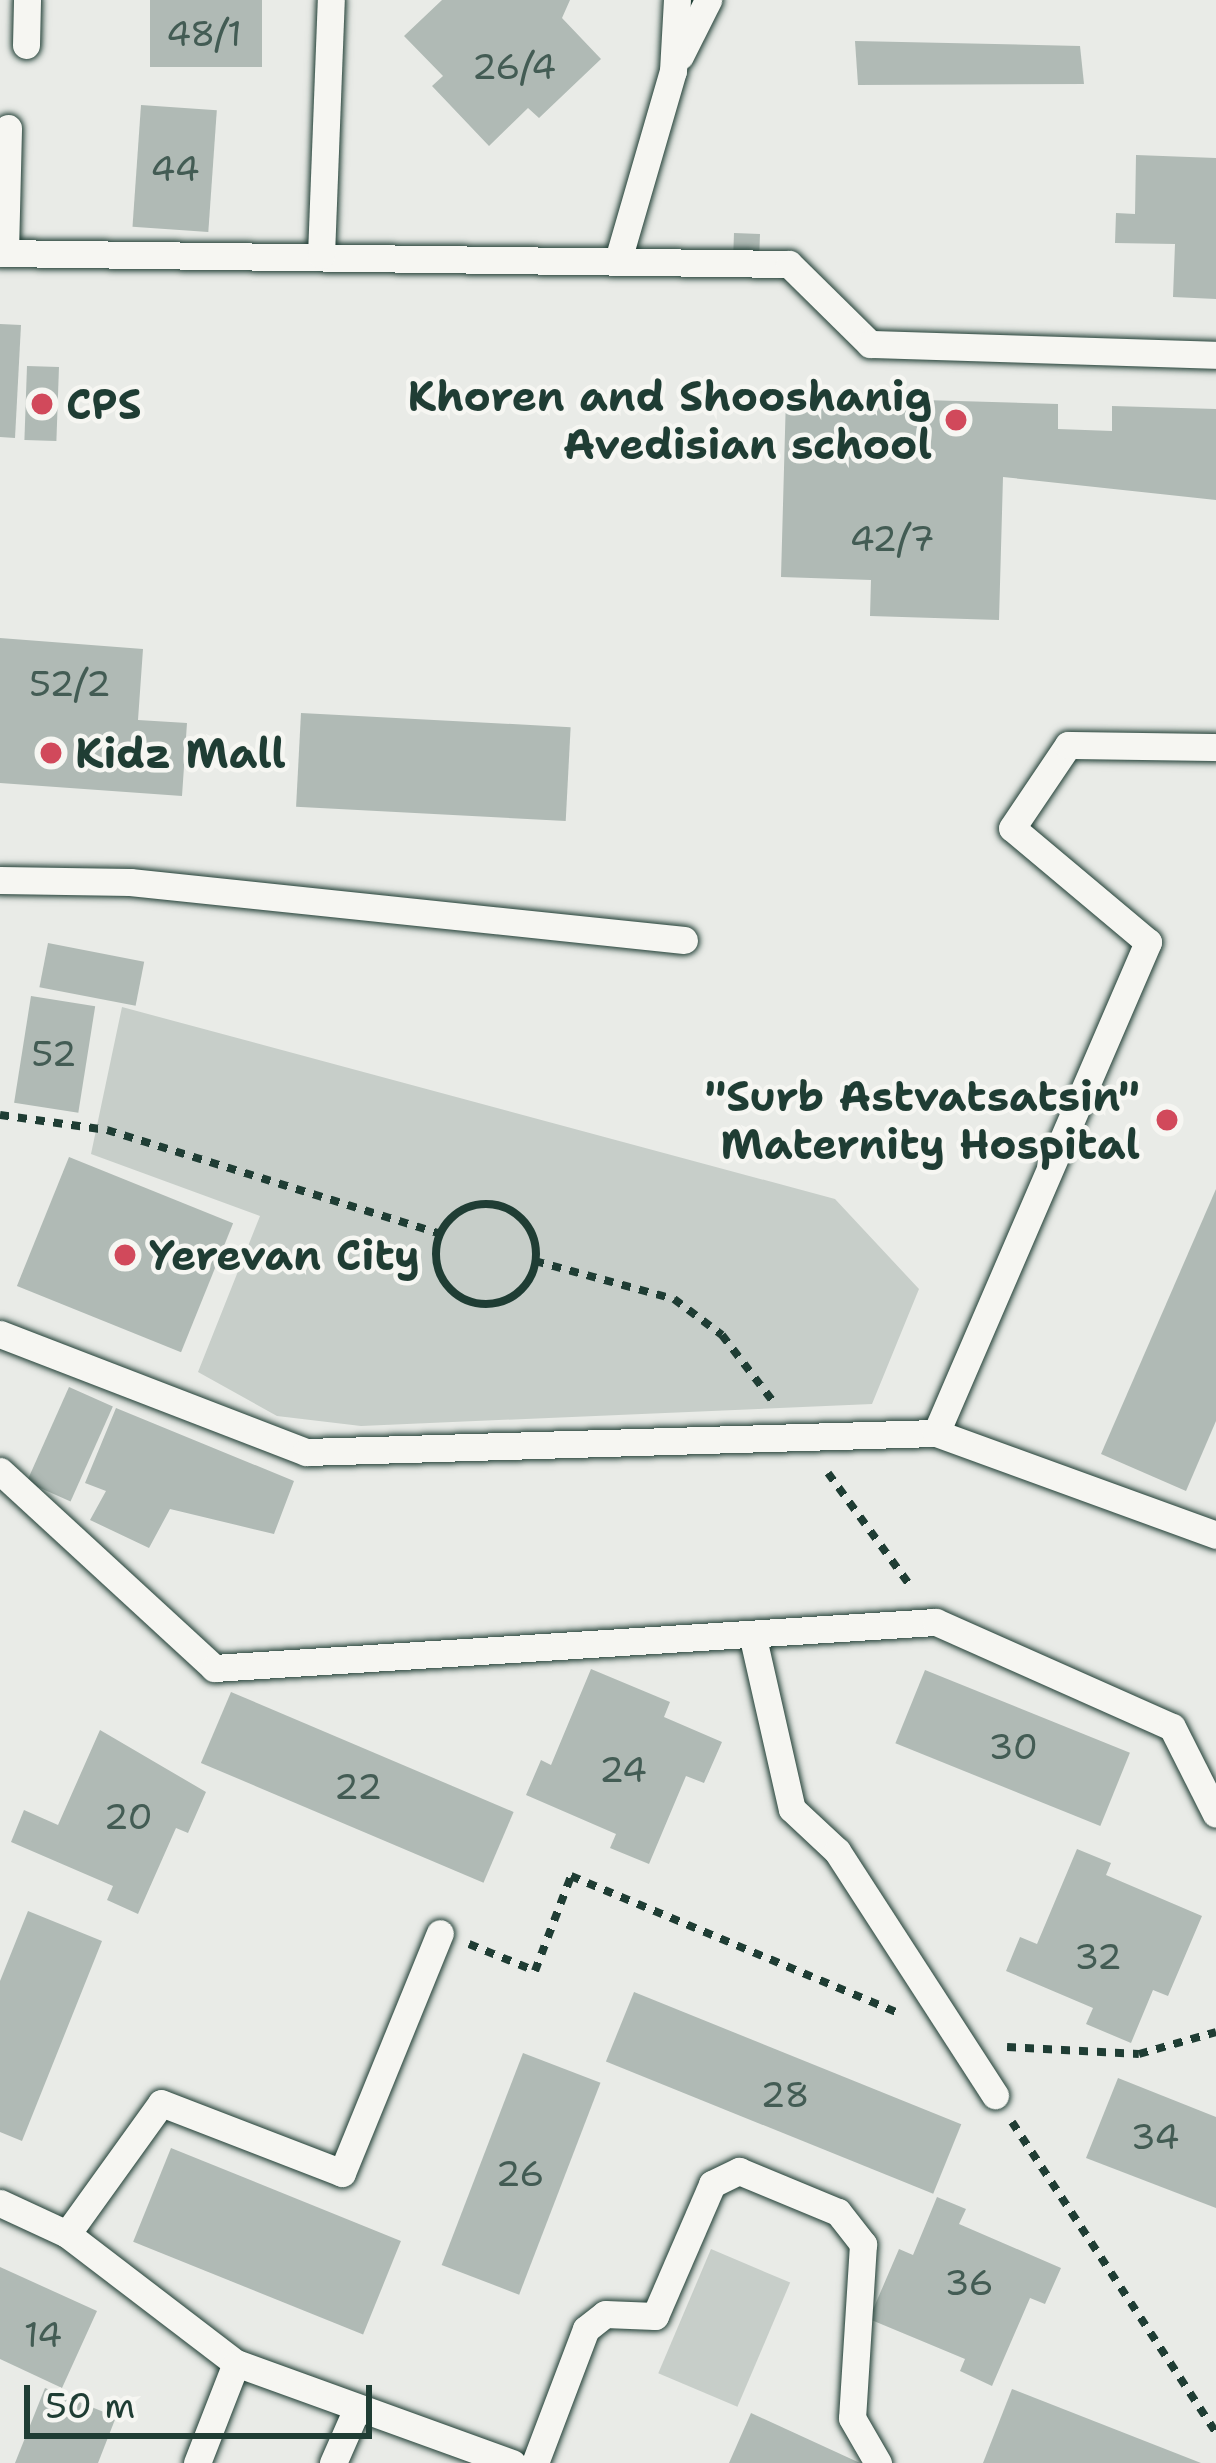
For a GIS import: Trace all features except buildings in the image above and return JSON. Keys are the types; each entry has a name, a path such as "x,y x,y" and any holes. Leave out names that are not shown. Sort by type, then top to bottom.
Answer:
{"lane":[{"path":"26,44 27,0"},
{"path":"321,255 331,0"},
{"path":"673,71 677,0"},
{"path":"618,260 673,71 708,0"},
{"path":"8,128 2,252 789,264 870,344 1216,355"},
{"path":"936,1433 1148,942 1012,828 1067,745 1216,747"},
{"path":"0,880 130,882 684,940"},
{"path":"0,1334 306,1452 796,1431 936,1433 1216,1535"},
{"path":"0,1471 214,1668 754,1638 936,1622 1172,1727 1216,1814"},
{"path":"754,1638 792,1809 837,1851 995,2096"},
{"path":"67,2234 161,2103 342,2173 440,1933"},
{"path":"536,2463 586,2329 605,2314 655,2316 712,2184 739,2171 838,2212 863,2244 852,2419 878,2463"},
{"path":"0,2203 67,2234 236,2363 355,2413 512,2463"},
{"path":"197,2463 236,2363"},
{"path":"333,2463 355,2413"}],"path":[{"path":"0,1114 107,1130 440,1234"},
{"path":"507,1208 530,1229 536,1261 508,1299 474,1303 446,1284 440,1234 460,1210 507,1208"},
{"path":"536,1261 674,1299 722,1334 936,1622"},
{"path":"440,1933 536,1971 571,1876 958,2038"},
{"path":"1028,2051 1138,2054 1216,2032"},
{"path":"995,2096 1216,2432"}],"shaded area":[{"path":"122,1007 835,1199 919,1289 872,1404 361,1426 277,1416 198,1372 260,1216 91,1154"},
{"path":"711,2249 790,2283 737,2407 658,2373"}],"place":[{"name":"CPS","path":"42,404"},
{"name":"Khoren and Shooshanig Avedisian school","path":"956,420"},
{"name":"Kidz Mall","path":"51,753"},
{"name":"\"Surb Astvatsatsin\" Maternity Hospital","path":"1167,1120"},
{"name":"Yerevan City","path":"125,1255"}]}
